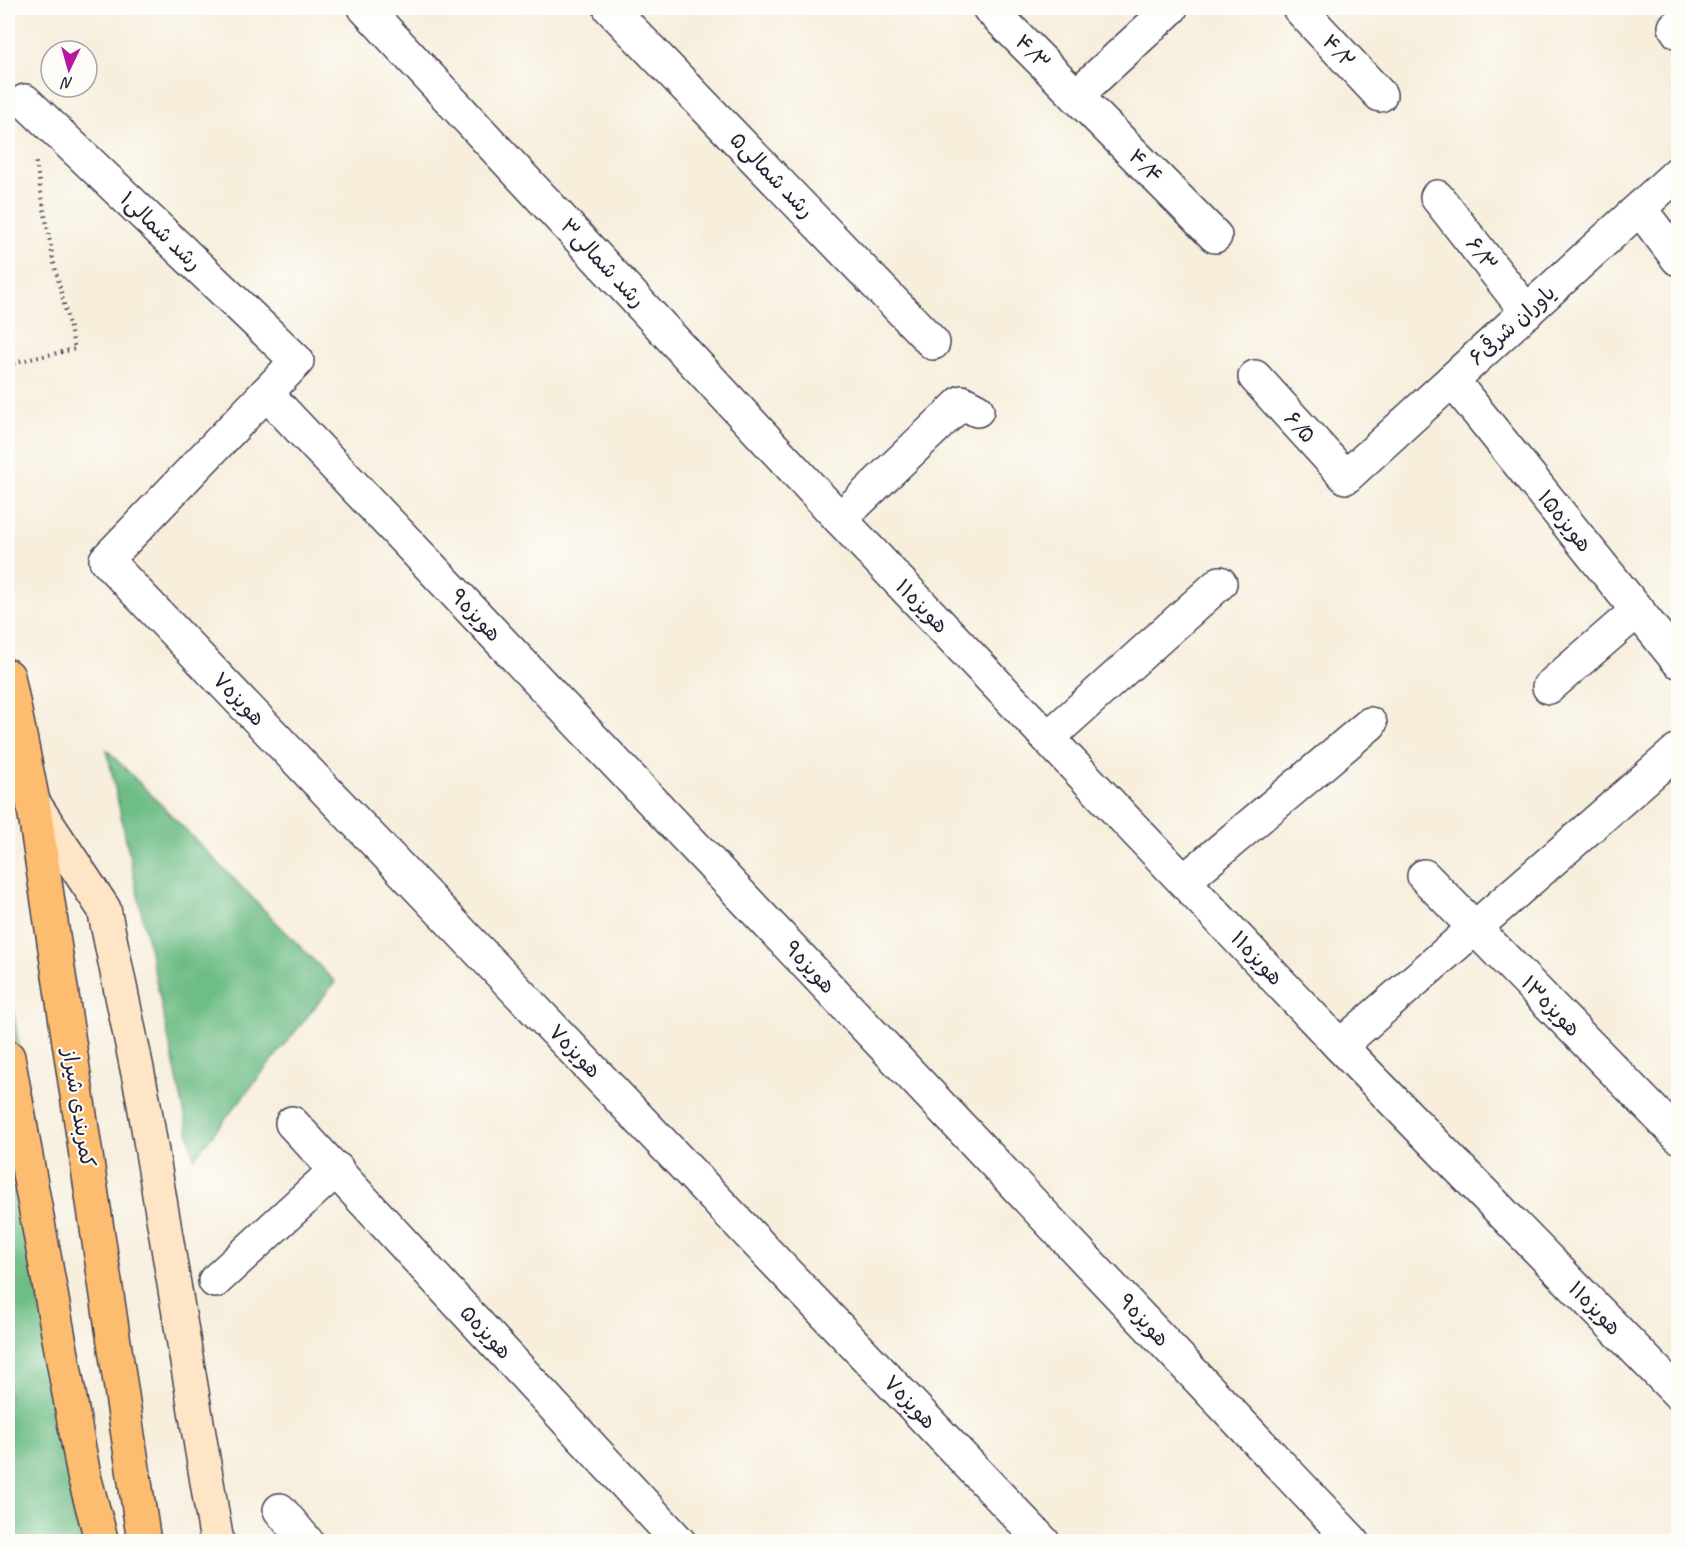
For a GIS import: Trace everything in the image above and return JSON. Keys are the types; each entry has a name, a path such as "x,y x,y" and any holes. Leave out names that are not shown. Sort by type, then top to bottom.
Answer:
{"highway":[{"name":"کمربندی شیراز","path":"8,676 33,802 144,1542"},
{"path":"8,1057 84,1476 102,1542"}],"street":[{"name":"رشد شمالی۳","path":"365,8 840,519"},
{"name":"رشد شمالی۵","path":"610,8 933,343"},
{"name":"۴/۳","path":"989,8 1076,96"},
{"path":"1076,96 1171,8"},
{"name":"۴/۲","path":"1299,8 1380,95"},
{"name":"۴/۴","path":"1076,96 1215,236"},
{"name":"رشد شمالی۱","path":"25,101 297,361 266,393"},
{"name":"یاوران شرقی۶","path":"1346,477 1678,173"},
{"name":"۶/۳","path":"1437,197 1527,312"},
{"path":"1640,209 1678,259"},
{"name":"۶/۵","path":"1255,377 1346,477"},
{"name":"هویزه۱۵","path":"1452,380 1678,661"},
{"name":"هویزه۷","path":"266,393 106,560 1043,1542"},
{"name":"هویزه۹","path":"266,393 1353,1542"},
{"path":"840,519 962,402 977,410"},
{"name":"هویزه۱۱","path":"840,519 1340,1046 1678,1393"},
{"path":"1048,738 1220,583"},
{"path":"1549,687 1638,610"},
{"path":"1184,881 1370,724"},
{"path":"1340,1046 1678,750"},
{"path":"33,802 104,909 143,1098 217,1542"},
{"name":"هویزه۱۳","path":"1424,876 1678,1136"},
{"name":"هویزه۵","path":"292,1123 337,1169 679,1542"},
{"path":"215,1281 337,1169"},
{"path":"280,1510 307,1542"}],"path":[{"path":"8,364 75,349 53,260 25,101"}],"green space":[{"path":"107,750 335,982 194,1158"},
{"path":"8,982 103,1541 8,1541"}]}
